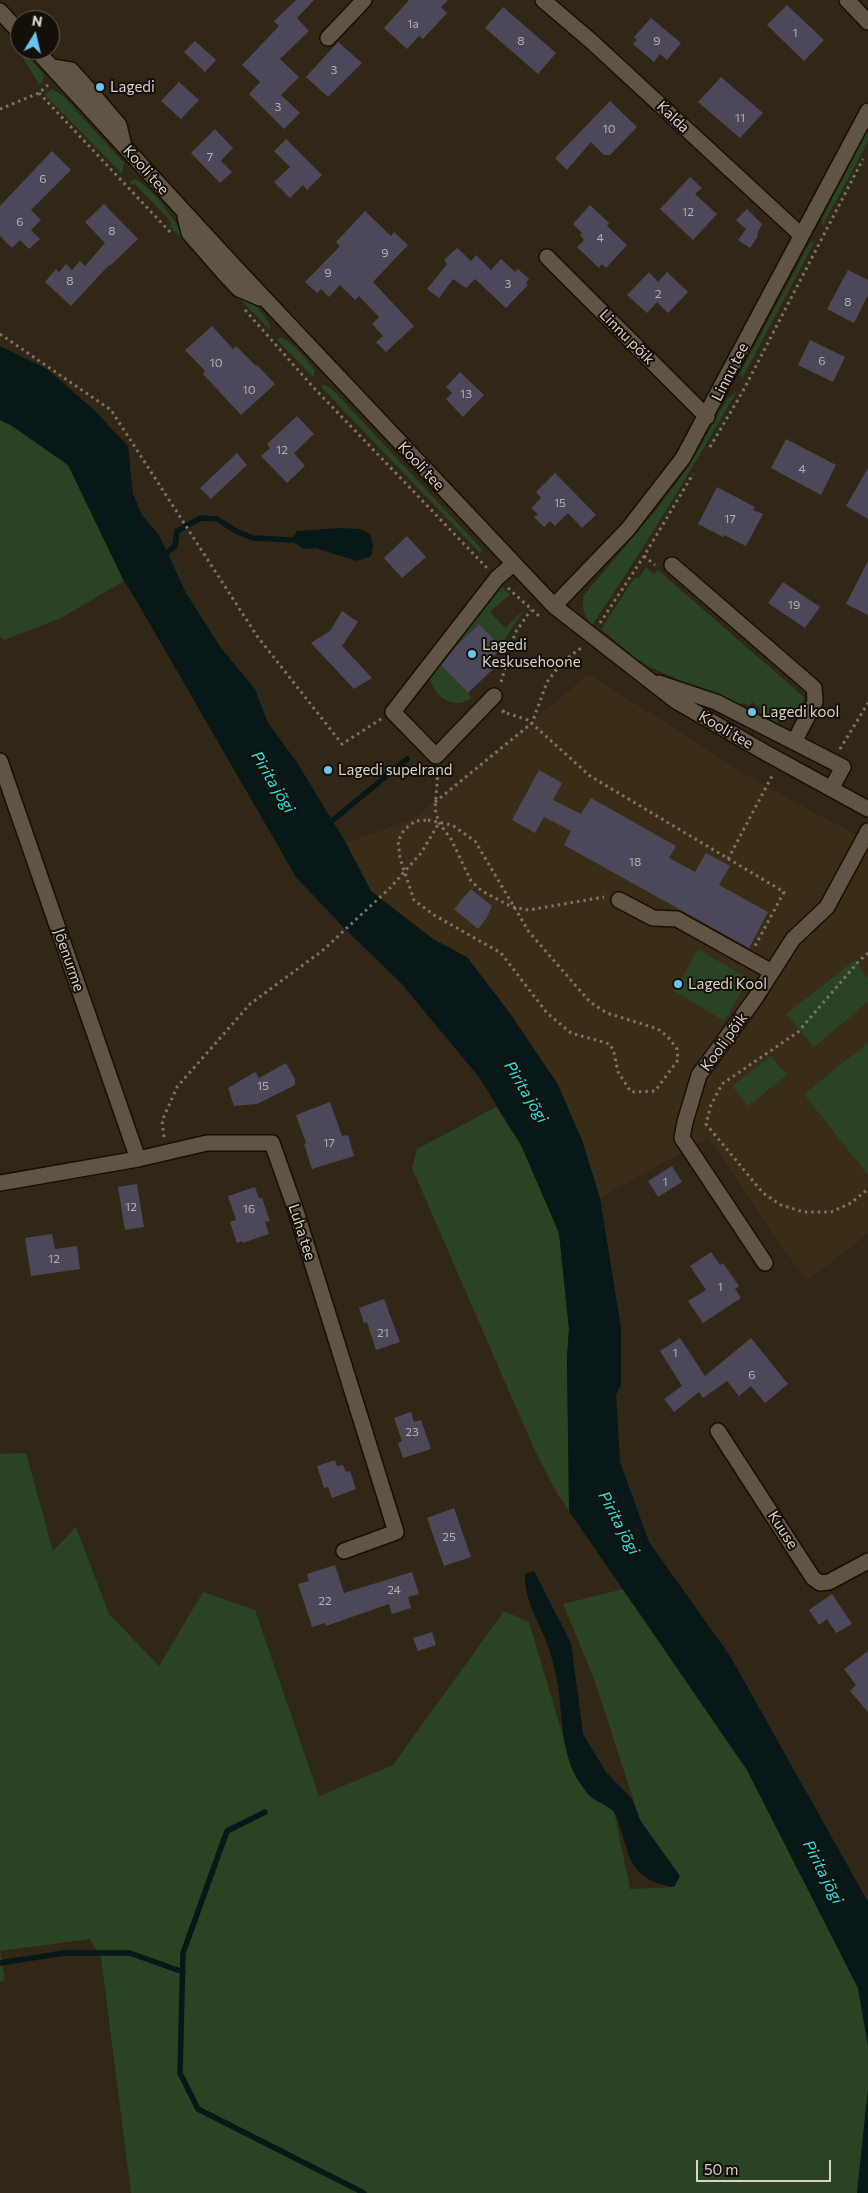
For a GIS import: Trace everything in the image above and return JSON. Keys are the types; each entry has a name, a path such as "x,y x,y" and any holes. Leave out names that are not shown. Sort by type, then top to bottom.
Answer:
{"street":[{"path":"328,38 364,0"},
{"name":"Kalda","path":"543,0 598,47 800,235"},
{"path":"847,0 868,22"},
{"path":"0,11 10,22"},
{"path":"46,60 56,71"},
{"name":"Kooli tee","path":"56,71 71,70 120,125 125,147 266,301 554,606 676,701 868,809"},
{"name":"Linnu tee","path":"554,606 628,529 684,458 800,235 868,111"},
{"name":"Linnu põik","path":"546,257 707,417"},
{"path":"495,695 436,756 393,712 497,578 513,564"},
{"path":"672,565 814,688 815,702 794,742"},
{"path":"643,677 716,702 843,768 831,789"},
{"name":"Jõenurme","path":"0,761 138,1158"},
{"name":"Kooli põik","path":"765,1263 682,1138 684,1122 699,1075 754,1000 793,939 827,907 868,831"},
{"path":"619,900 653,918 677,919 772,972"},
{"name":"Luha tee","path":"0,1183 138,1158 207,1143 272,1143 295,1208 396,1532 344,1551"},
{"name":"Kuuse","path":"718,1431 813,1578 820,1583 829,1582 868,1561"}],"path":[{"path":"0,109 39,93 56,71"},
{"path":"0,334 111,410 257,636 342,744 393,712"},
{"path":"531,610 515,633 510,657 495,695 506,702 503,712 528,720 590,776 784,892 748,959"},
{"path":"435,802 532,724 547,682 562,662 580,648"},
{"path":"833,763 849,732 868,703"},
{"path":"436,756 438,778 434,809 439,823 451,839 471,881 482,891 515,907 529,910 603,897 619,900"},
{"path":"728,859 772,776"},
{"path":"428,820 439,823 452,825 475,841 529,932 590,1002 607,1013 658,1029 668,1037 676,1049 678,1060 655,1091 631,1092 618,1072 610,1044 571,1033 547,1013 500,952 447,924 414,900 400,858 398,841 404,830 415,821 428,820"},
{"path":"166,1152 162,1121 177,1087 250,1004 322,951 390,888 421,853 439,823"},
{"path":"868,953 798,1032 722,1084 711,1105 706,1124 763,1193 781,1205 804,1212 831,1212 851,1203 868,1189"}],"shaded area":[{"name":"Lagedi Kool","path":"589,674 761,784 868,841 868,1234 806,1281 708,1138 600,1198 582,1140 557,1083 509,1012 467,957 433,939 371,891 346,843 414,818"}],"green space":[{"path":"24,60 31,60 43,73 42,83 39,84"},
{"path":"52,89 63,96 124,163 122,174 46,96 46,93"},
{"path":"868,130 868,142 822,227 822,218"},
{"path":"135,179 151,191 164,206 186,237 212,267 210,269 170,226 171,222 135,184 132,185 129,182"},
{"path":"815,241 742,379 740,373 809,244"},
{"path":"229,288 240,293 255,305 270,325 270,330"},
{"path":"280,337 295,347 308,362 315,371 313,377 277,340"},
{"path":"324,384 333,390 479,546 482,550 480,553 321,387"},
{"path":"737,391 667,510 592,625 584,611 584,595 656,510 688,467 727,399"},
{"path":"0,420 12,425 68,465 124,581 61,618 4,640 0,636"},
{"path":"646,567 654,574 658,570 804,697 798,710 790,717 775,722 759,712 761,709 752,702 749,706 743,703 737,707 638,660 601,629 634,578 639,578"},
{"path":"499,584 510,595 490,612 505,628 524,610 506,637 502,648 479,624 439,662 472,698 464,702 450,702 438,694 430,681 428,673"},
{"path":"698,949 749,979 724,1021 674,991"},
{"path":"855,960 868,979 868,1002 814,1047 786,1014"},
{"path":"868,1043 868,1175 804,1094"},
{"path":"771,1056 787,1075 748,1106 732,1086"},
{"path":"496,1107 521,1145 559,1233 569,1329 567,1357 569,1511 558,1495 535,1451 412,1168 417,1149"},
{"path":"26,1453 53,1551 76,1527 109,1614 159,1666 203,1592 255,1610 319,1796 393,1765 504,1611 529,1622 574,1773 590,1796 614,1811 630,1889 674,1887 679,1876 640,1820 594,1679 563,1604 623,1589 747,1770 858,1988 868,2046 868,2089 857,2193 131,2193 101,1958 90,1939 0,1951 0,1454"},
{"path":"0,1951 5,1980 0,1982"}],"water":[{"name":"Pirita jõgi","path":"0,346 47,369 92,408 128,446 133,494 142,515 159,535 186,593 221,648 255,689 268,723 296,761 346,843 371,891 433,939 467,957 509,1012 557,1083 582,1140 600,1198 621,1328 621,1385 616,1395 620,1462 649,1542 730,1656 868,1902 868,2046 858,1988 747,1770 569,1511 567,1357 569,1329 559,1233 521,1145 479,1077 400,982 345,929 296,877 124,581 68,465 12,426 0,420"},
{"path":"339,528 360,529 370,534 373,545 371,556 357,561 316,548 304,549 291,540 297,531"},
{"path":"534,1571 571,1643 583,1734 606,1772 632,1799 640,1820 680,1876 674,1887 658,1883 646,1877 638,1870 632,1861 615,1814 607,1806 590,1796 573,1771 565,1746 554,1665 547,1642 530,1604 525,1585 525,1574"},
{"path":"868,2089 868,2193 857,2193"}],"building":[{"path":"296,0 314,0 297,18 309,31 280,59 299,77 281,95 300,113 284,129 249,94 260,82 242,65 279,26 274,21"},
{"path":"409,0 448,0 441,7 447,13 423,39 419,36 407,49 384,28"},
{"path":"787,5 824,40 804,61 767,25"},
{"path":"503,7 556,53 538,74 485,28"},
{"path":"651,18 681,43 667,60 660,54 654,62 633,44 637,40 634,37"},
{"path":"195,41 216,60 205,72 184,52"},
{"path":"338,42 362,63 328,97 306,77"},
{"path":"721,77 763,113 740,138 698,102"},
{"path":"179,82 199,100 181,119 161,101"},
{"path":"610,101 637,127 610,155 604,155 591,142 567,170 555,158"},
{"path":"215,129 233,148 221,161 232,172 220,183 191,153"},
{"path":"286,139 322,175 307,190 303,185 290,198 274,182 290,167 274,151"},
{"path":"52,151 71,170 31,210 41,220 31,230 40,239 29,249 20,240 12,248 0,236 0,206"},
{"path":"690,177 702,188 695,194 717,214 693,240 660,209"},
{"path":"104,204 138,239 109,265 71,306 45,282 56,269 59,272 66,264 72,270 80,261 85,266 105,243 85,222"},
{"path":"590,205 609,223 607,226 627,245 606,268 602,264 599,268 577,247 584,240 580,235 582,233 573,224"},
{"path":"747,209 762,224 757,234 758,236 750,248 738,240 746,229 736,220"},
{"path":"365,211 391,236 394,232 408,245 373,282 414,326 386,352 376,342 383,336 372,324 379,317 359,296 355,300 340,285 329,297 321,289 317,293 305,282 340,246 336,242"},
{"path":"457,248 471,261 476,255 491,270 501,259 515,272 518,269 529,279 526,283 528,285 506,308 475,279 466,288 453,279 439,298 427,289 447,264 444,260"},
{"path":"848,270 868,280 868,295 854,323 827,309"},
{"path":"649,272 658,282 667,272 688,292 668,313 657,302 647,313 627,295"},
{"path":"212,326 233,349 236,346 275,384 241,415 203,374 205,371 185,350"},
{"path":"810,340 845,357 833,382 798,365"},
{"path":"460,372 484,395 463,417 446,399 452,393 446,387"},
{"path":"297,416 314,434 294,453 305,466 287,483 261,456 270,448 267,444"},
{"path":"786,439 836,465 821,495 771,468"},
{"path":"237,453 247,465 211,499 200,488"},
{"path":"868,468 868,519 846,506"},
{"path":"555,473 596,515 582,528 568,513 555,526 550,521 544,527 534,517 538,514 531,508 541,498 536,492"},
{"path":"717,487 755,507 753,510 763,514 746,546 698,524"},
{"path":"407,536 426,557 402,578 384,558"},
{"path":"868,561 868,615 846,604"},
{"path":"783,582 820,607 805,628 768,603"},
{"path":"342,611 358,622 342,646 372,678 354,689 311,643 330,631"},
{"name":"Lagedi Keskusehoone","path":"479,624 502,648 490,660 496,666 468,693 441,665 456,646"},
{"path":"539,770 562,783 553,800 581,814 591,798 676,846 669,858 695,872 706,853 730,866 719,885 768,912 749,948 564,845 571,831 544,817 535,833 512,820"},
{"path":"471,889 492,906 486,919 478,929 454,909"},
{"path":"286,1063 295,1079 295,1085 257,1104 234,1106 228,1088 255,1072 259,1078"},
{"path":"330,1102 342,1136 348,1135 354,1156 312,1169 304,1144 306,1143 296,1115"},
{"path":"672,1166 682,1182 658,1197 648,1181"},
{"path":"137,1184 144,1227 125,1230 118,1187"},
{"path":"255,1187 259,1198 262,1198 270,1221 265,1222 269,1234 237,1243 230,1222 236,1220 228,1196"},
{"path":"52,1234 55,1249 77,1246 80,1269 31,1276 25,1238"},
{"path":"711,1252 720,1265 723,1263 739,1286 735,1289 741,1298 703,1323 688,1301 706,1290 690,1266"},
{"path":"384,1299 400,1342 376,1350 367,1322 364,1323 359,1308"},
{"path":"680,1338 705,1376 751,1338 788,1384 765,1403 751,1386 739,1396 727,1381 703,1398 699,1392 674,1412 664,1399 682,1386 660,1351"},
{"path":"411,1412 414,1422 421,1420 431,1449 403,1458 398,1443 402,1441 394,1418"},
{"path":"335,1460 337,1466 343,1465 346,1472 350,1471 356,1489 332,1498 328,1487 324,1488 317,1466"},
{"path":"454,1508 471,1557 444,1566 427,1518"},
{"path":"335,1565 344,1593 412,1572 419,1594 408,1597 411,1608 392,1614 389,1604 326,1626 325,1623 312,1627 298,1584 309,1581 307,1574"},
{"path":"832,1594 852,1624 836,1633 827,1619 819,1625 809,1610"},
{"path":"432,1632 436,1645 418,1651 413,1638"},
{"path":"868,1651 868,1712 850,1691 856,1685 844,1669"}],"waterway":[{"path":"160,554 167,553 175,546 177,531 201,518 217,519 236,531 253,538 291,540"},
{"path":"327,825 407,759"},
{"path":"265,1812 227,1831 183,1953 180,2073 198,2109 364,2193"},
{"path":"0,1963 64,1953 130,1953 183,1972"}],"place":[{"name":"Lagedi","path":"100,87"},
{"name":"Lagedi Keskusehoone","path":"472,654"},
{"name":"Lagedi kool","path":"752,712"},
{"name":"Lagedi supelrand","path":"328,770"},
{"name":"Lagedi Kool","path":"678,984"}]}
